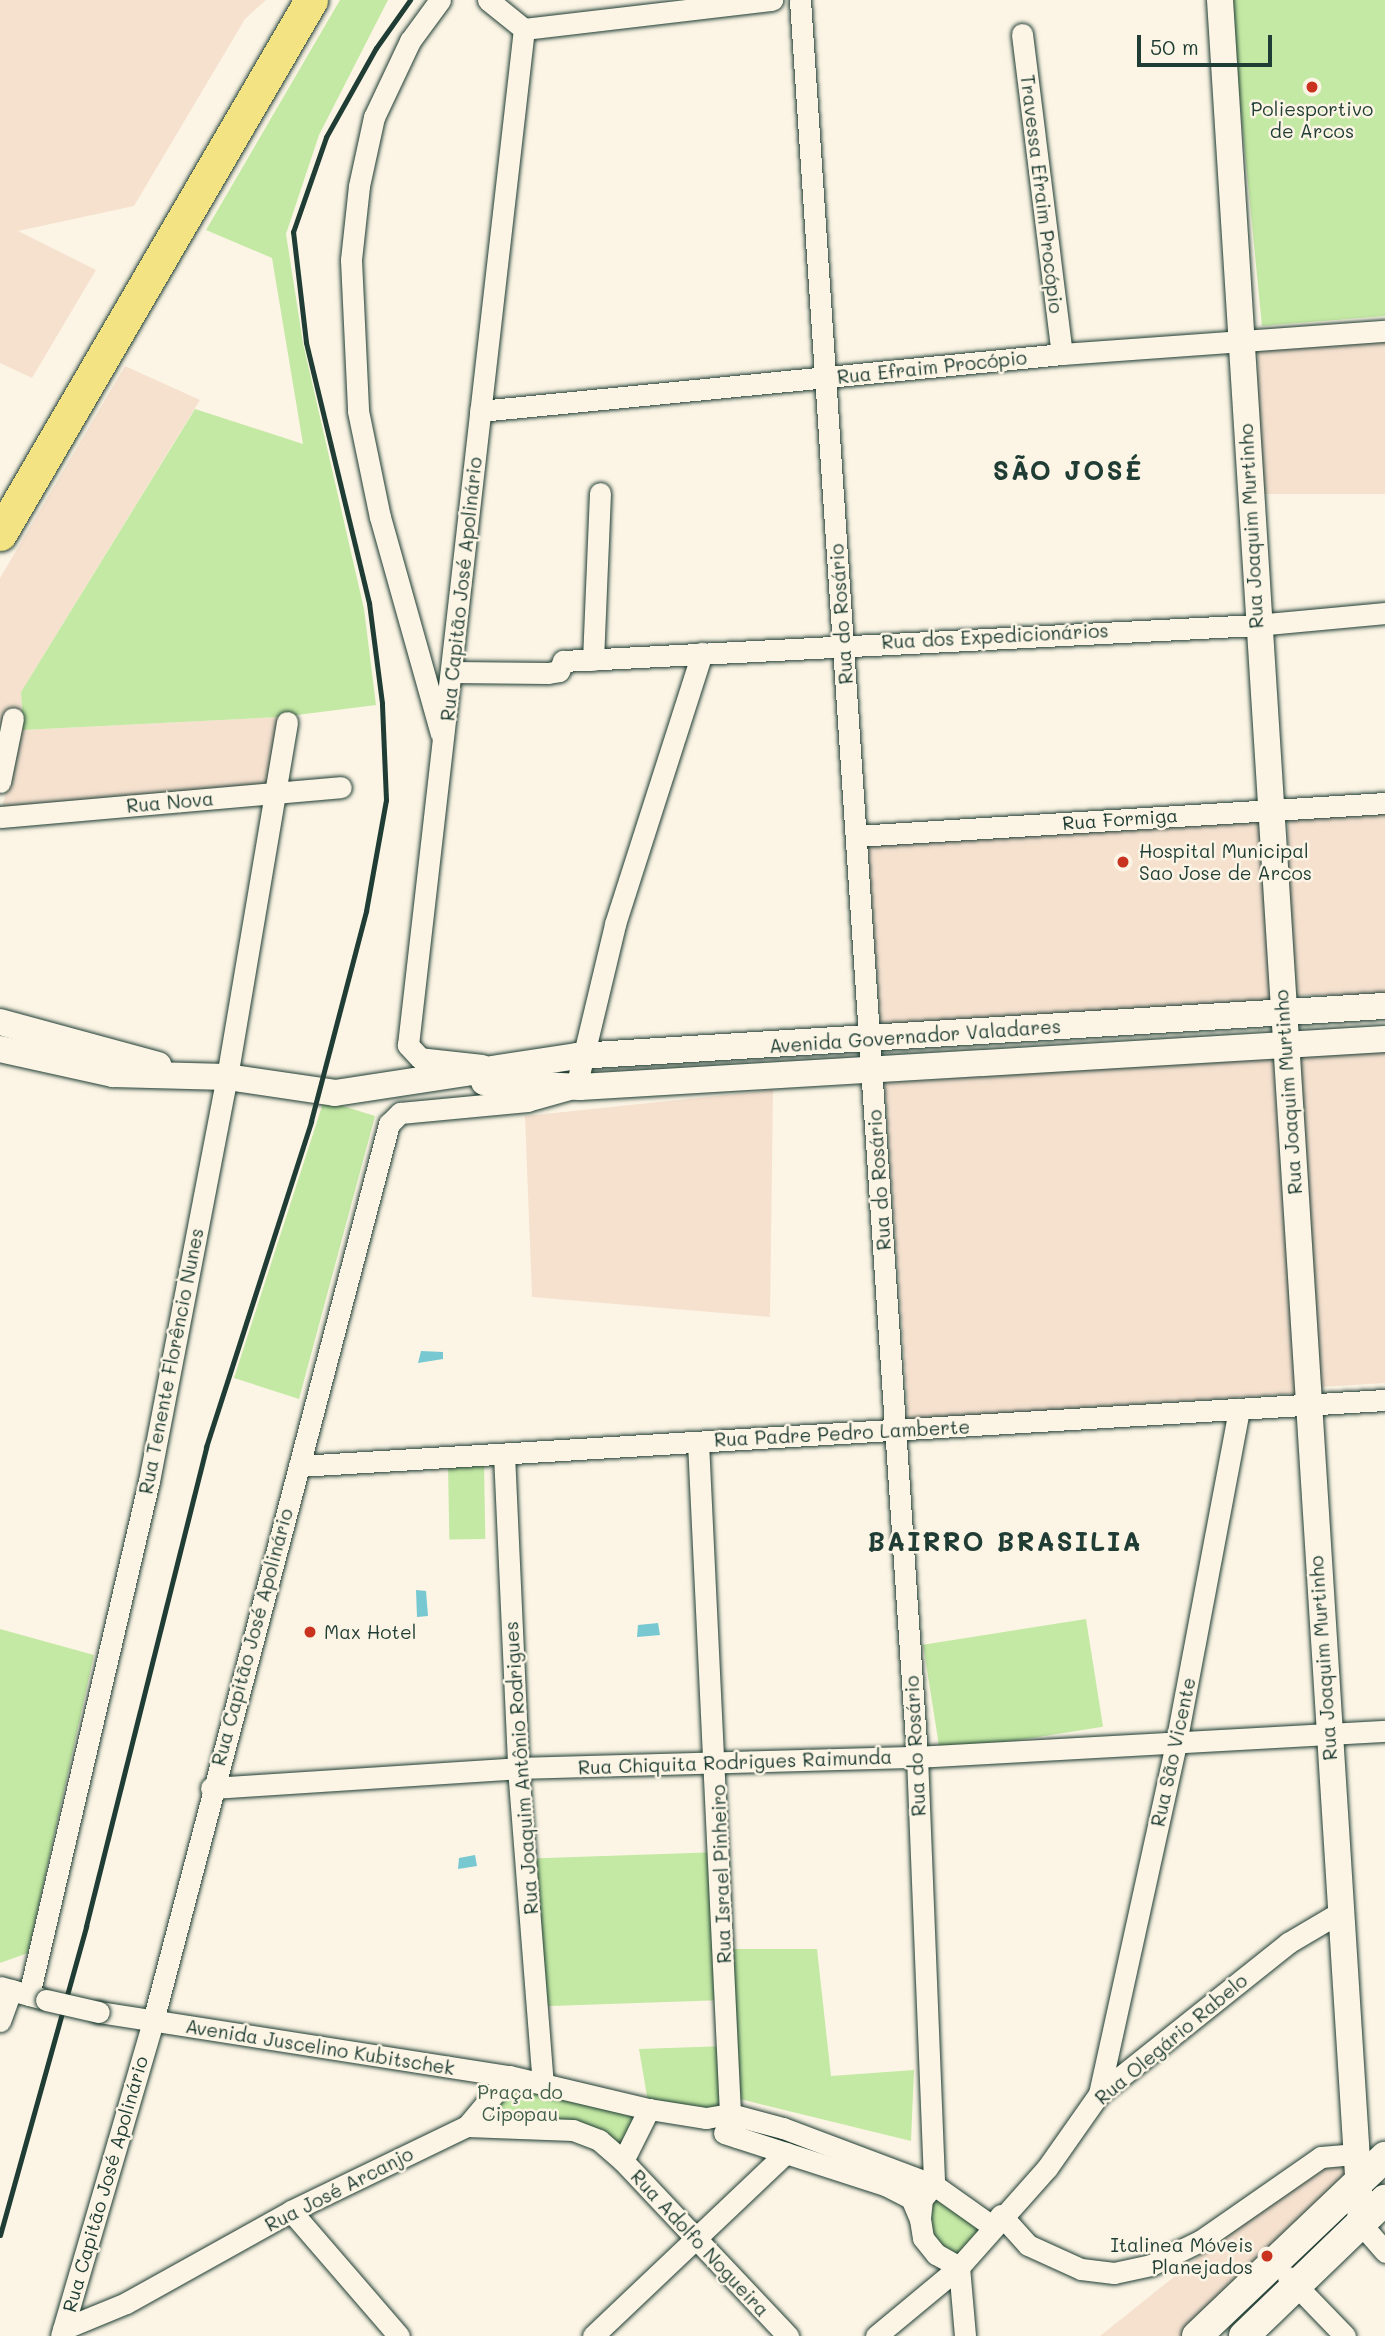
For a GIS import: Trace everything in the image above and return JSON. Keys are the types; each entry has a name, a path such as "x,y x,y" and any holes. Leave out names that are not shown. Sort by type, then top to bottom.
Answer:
{"main road":[{"path":"0,534 311,0"},
{"path":"1197,2336 1356,2184 1375,2162"},
{"path":"1244,2336 1385,2200"}],"street":[{"path":"440,0 410,41 374,117 359,186 351,260 358,411 380,517 444,746"},
{"path":"490,1 524,29 772,0"},
{"name":"Rua do Rosário","path":"800,0 917,1757 928,2183 919,2219"},
{"name":"Rua Joaquim Murtinho","path":"1220,0 1256,625 1339,1913 1375,2162"},
{"name":"Rua Capitão José Apolinário","path":"506,1067 420,1058 408,1045 524,29"},
{"name":"Travessa Efraim Procópio","path":"1022,34 1062,354"},
{"name":"Rua Efraim Procópio","path":"480,411 1062,354 1385,331"},
{"path":"593,660 600,493"},
{"name":"Rua dos Expedicionários","path":"452,672 504,676 559,671 563,661 843,643 1256,625 1385,613"},
{"path":"411,622 430,649 444,649 455,642"},
{"path":"576,1087 615,924 702,653"},
{"path":"0,782 13,718"},
{"name":"Rua Tenente Florêncio Nunes","path":"0,2021 21,1993 149,1481 227,1077 287,722"},
{"name":"Rua Nova","path":"0,817 341,787"},
{"name":"Rua Formiga","path":"856,836 1385,803"},
{"name":"Avenida Governador Valadares","path":"0,1049 113,1074 227,1077 335,1093 447,1080 506,1067 585,1057 1385,1006"},
{"name":"Avenida Governador Valadares","path":"0,1023 193,1075"},
{"name":"Avenida Governador Valadares","path":"447,1080 576,1087 1385,1039"},
{"name":"Rua Capitão José Apolinário","path":"62,2332 153,2021 211,1788 389,1124 400,1113 527,1101 576,1087"},
{"name":"Rua Padre Pedro Lamberte","path":"299,1466 1385,1400"},
{"name":"Rua São Vicente","path":"1099,2094 1176,1743 1239,1409"},
{"name":"Rua Israel Pinheiro","path":"698,1442 716,1765 730,2114 737,2137"},
{"name":"Rua Joaquim Antônio Rodrigues","path":"504,1454 518,1768 543,2083"},
{"name":"Rua Chiquita Rodrigues Raimunda","path":"211,1788 518,1768 716,1765 917,1757 1385,1731"},
{"name":"Rua Olegário Rabelo","path":"876,2336 960,2267 1001,2215 1048,2168 1099,2094 1288,1943 1339,1913"},
{"name":"Avenida Juscelino Kubitschek","path":"21,1993 99,2012 509,2076 649,2109 706,2118 730,2114 808,2136 928,2183 992,2226 1001,2215"},
{"path":"467,2126 509,2076"},
{"name":"Rua Adolfo Nogueira","path":"649,2109 624,2161 699,2236 788,2336"},
{"name":"Avenida Juscelino Kubitschek","path":"706,2118 727,2136 786,2152 893,2189 911,2198 919,2219"},
{"name":"Rua José Arcanjo","path":"62,2332 159,2286 291,2211 467,2126 573,2130 599,2140 624,2161"},
{"path":"593,2336 786,2152"},
{"path":"1001,2215 1028,2245 1081,2269 1114,2273 1151,2265 1200,2241 1321,2157 1375,2162"},
{"path":"1356,2184 1361,2224 1385,2252"},
{"path":"291,2211 399,2336"},
{"path":"919,2219 923,2238 936,2254 960,2267 965,2336"},
{"path":"1274,2263 1345,2336"}],"shaded area":[{"path":"0,0 266,0 245,19 134,206 18,231 96,270 32,378 0,363"},
{"path":"1258,339 1385,339 1385,494 1258,494"},
{"path":"125,366 200,400 21,692 22,715 0,737 0,578"},
{"path":"281,717 274,788 2,809 20,726 24,730"},
{"path":"1288,812 1385,812 1385,995 1288,995"},
{"path":"1259,817 1272,1001 881,1028 868,844"},
{"path":"1385,1045 1385,1383 1319,1387 1299,1050"},
{"path":"1273,1056 1297,1393 909,1420 885,1083"},
{"path":"773,1090 770,1317 532,1297 525,1116"},
{"path":"1343,2164 1348,2181 1181,2336 1100,2336 1220,2240 1322,2168"}],"green space":[{"path":"340,0 388,0 319,135 286,234 303,343 364,609 376,705 281,717 23,730 21,692 195,409 303,444 272,258 206,230"},
{"name":"Poliesportivo de Arcos","path":"1230,0 1385,0 1385,316 1262,326"},
{"path":"324,1100 375,1116 299,1399 234,1378"},
{"path":"484,1462 485,1539 449,1540 448,1463"},
{"path":"1086,1619 1103,1727 940,1752 923,1645"},
{"path":"0,1629 94,1655 28,1953 0,1963"},
{"path":"720,1852 725,2000 529,2007 524,1859"},
{"path":"734,1949 817,1949 831,2076 914,2070 911,2141 736,2098"},
{"name":"Praça do Cipopau","path":"727,2046 730,2114 649,2109 623,2161 594,2138 467,2126 509,2076 649,2108 639,2049"},
{"path":"934,2185 992,2226 959,2267 936,2254 922,2199"}],"water":[{"path":"421,1351 443,1352 443,1359 418,1363"},
{"path":"416,1590 426,1591 428,1616 417,1617"},
{"path":"658,1623 660,1635 637,1637 638,1625"},
{"path":"475,1855 477,1866 458,1869 459,1858"}],"railway":[{"path":"0,2235 86,1926 206,1447 311,1121 366,911 386,800 382,703 369,603 306,342 293,232 326,137 376,48 410,0"}],"place":[{"name":"Poliesportivo de Arcos","path":"1312,87"},
{"name":"Hospital Municipal Sao Jose de Arcos","path":"1123,862"},
{"name":"Max Hotel","path":"310,1632"},
{"name":"Italinea Móveis Planejados","path":"1267,2256"}],"district":[{"name":"SÃO JOSÉ","path":"1068,471"},
{"name":"BAIRRO BRASILIA","path":"1005,1542"}]}
